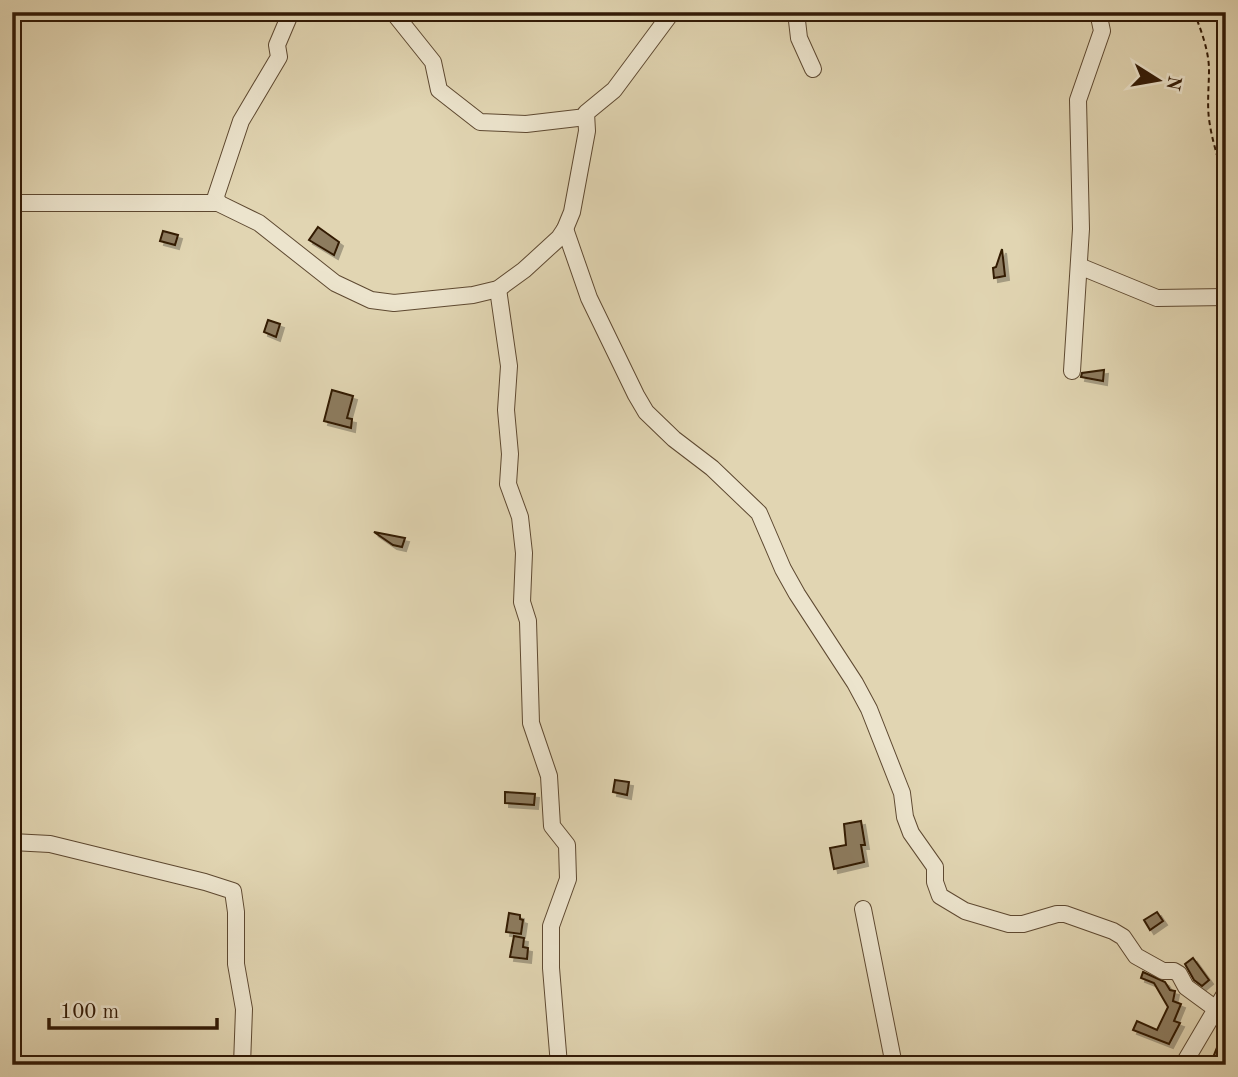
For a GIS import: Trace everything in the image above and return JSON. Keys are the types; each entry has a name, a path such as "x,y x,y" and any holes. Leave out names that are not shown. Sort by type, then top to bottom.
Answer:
{"street":[{"path":"218,203 216,196 241,121 279,57 277,45 290,12"},
{"path":"393,12 433,62 439,90 480,122 526,124 586,117"},
{"path":"12,203 218,203 259,223 335,283 371,300 394,303 473,295 498,289 524,270 559,238 565,229 572,212 587,131 586,117 590,109 614,90 672,12"},
{"path":"796,12 799,38 813,69"},
{"path":"1072,371 1082,183 1077,143 1078,100 1102,31 1098,12"},
{"path":"565,229 589,299 646,412 674,439 712,468 759,513 797,594 855,683 869,709 896,775 911,833 935,867 934,881 940,896 965,911 1009,924 1023,924 1065,914 1113,932 1128,943 1136,956 1163,971 1179,974 1186,987 1216,1009"},
{"path":"1079,266 1157,298 1226,297"},
{"path":"498,289 509,366 506,410 510,454 508,484 520,517 524,553 522,602 528,621 531,723 549,776 552,826 567,845 568,879 551,926 551,968 559,1065"},
{"path":"12,842 50,844 205,881 233,891 236,912 236,964 244,1009 242,1065"},
{"path":"863,909 894,1065"},
{"path":"1183,1065 1226,992"}],"path":[{"path":"1194,12 1207,52 1212,140 1226,187"}],"building":[{"path":"318,227 339,242 334,255 309,240"},
{"path":"163,231 178,235 175,245 160,241"},
{"path":"1002,249 1005,276 994,278 993,268 996,267"},
{"path":"268,320 280,324 276,337 264,332"},
{"path":"1104,370 1103,381 1081,377 1082,373"},
{"path":"332,390 353,396 347,418 352,419 351,428 324,421"},
{"path":"374,532 405,538 402,547 393,545"},
{"path":"615,780 629,782 627,795 613,792"},
{"path":"505,792 535,794 534,805 505,803"},
{"path":"861,821 865,845 861,845 864,862 834,869 830,848 846,845 844,824"},
{"path":"1157,912 1163,921 1150,930 1144,920"},
{"path":"509,913 520,915 523,920 521,934 506,932"},
{"path":"514,936 524,938 523,947 528,948 527,959 510,957"},
{"path":"1193,958 1209,980 1202,986 1194,980 1185,964"},
{"path":"1143,972 1165,982 1170,990 1175,991 1173,1001 1181,1004 1174,1021 1180,1023 1169,1044 1133,1030 1137,1021 1157,1030 1168,1007 1154,983 1141,978"},
{"path":"1218,1045 1226,1048 1221,1065 1210,1065"}]}
